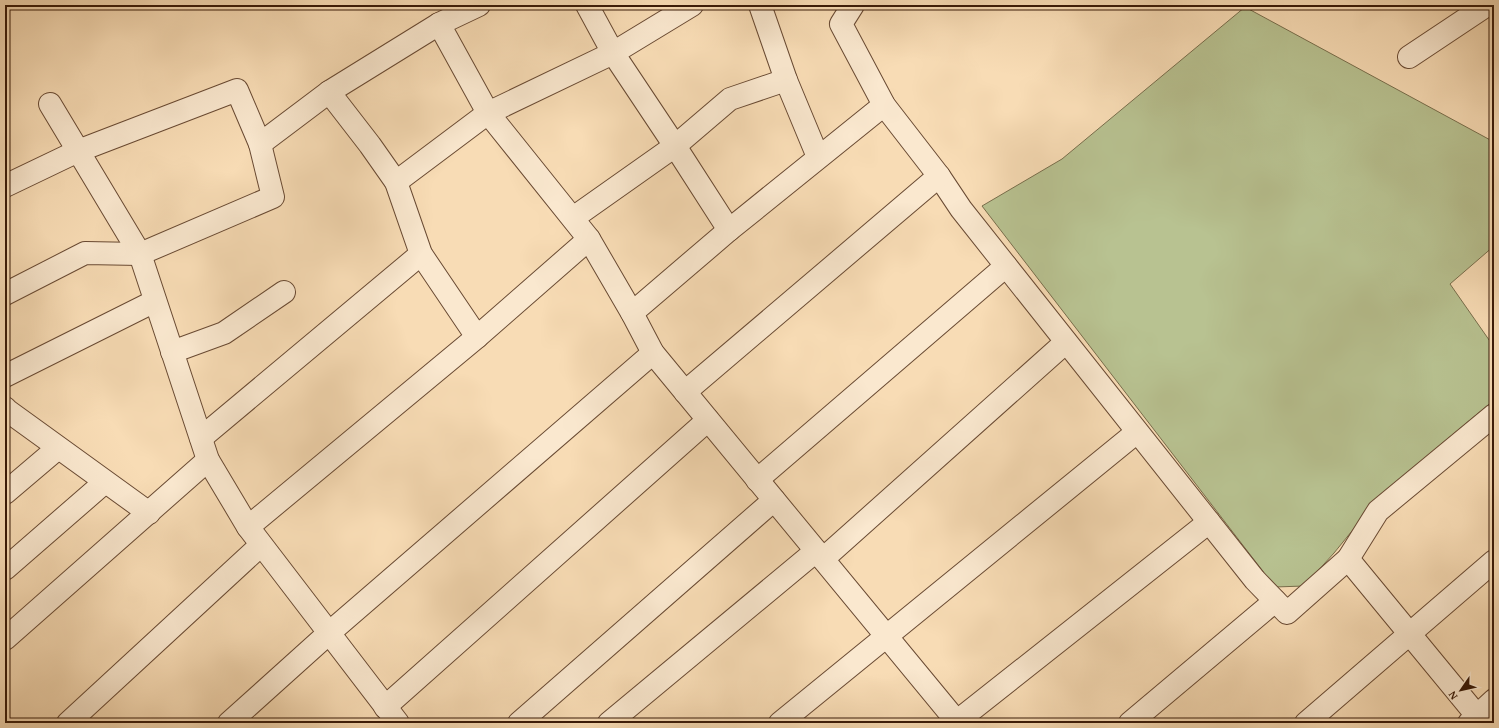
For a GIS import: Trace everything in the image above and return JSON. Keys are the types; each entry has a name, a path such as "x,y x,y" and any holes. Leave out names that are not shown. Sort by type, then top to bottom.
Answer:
{"street":[{"path":"260,144 329,92 439,24 479,5"},
{"path":"587,5 613,53 676,146 729,230"},
{"path":"396,182 488,113 613,53 692,5"},
{"path":"760,5 786,80 818,157"},
{"path":"853,5 841,24 884,105 939,176 961,209 1137,432 1255,580 1287,613 1348,559 1378,511 1494,415"},
{"path":"1409,58 1487,5"},
{"path":"439,24 488,113 589,239 632,313 653,354 957,722 1209,522"},
{"path":"573,218 676,146 730,99 786,80"},
{"path":"5,186 78,151 237,90 260,144 273,197 140,254 85,253 5,294"},
{"path":"329,92 370,145 396,182 421,254 477,337"},
{"path":"50,104 140,254 208,460 248,527 329,633 391,718 708,420"},
{"path":"632,313 729,230 884,105"},
{"path":"685,392 939,176"},
{"path":"248,527 477,337 589,239"},
{"path":"201,438 421,254"},
{"path":"757,480 1006,266"},
{"path":"172,352 224,332 284,292"},
{"path":"5,376 155,301"},
{"path":"609,723 820,555 1066,342"},
{"path":"229,723 329,633 653,354"},
{"path":"5,408 149,513"},
{"path":"780,723 1137,432"},
{"path":"5,493 58,448"},
{"path":"5,639 208,460"},
{"path":"5,569 105,482"},
{"path":"519,723 774,500"},
{"path":"68,723 261,545"},
{"path":"1348,559 1409,633 1476,720 1494,700"},
{"path":"1306,723 1494,561"},
{"path":"1130,723 1275,601"}],"green space":[{"path":"1245,7 1494,142 1494,246 1450,284 1494,347 1494,400 1383,493 1334,553 1304,586 1275,587 982,206 1062,159"}]}
